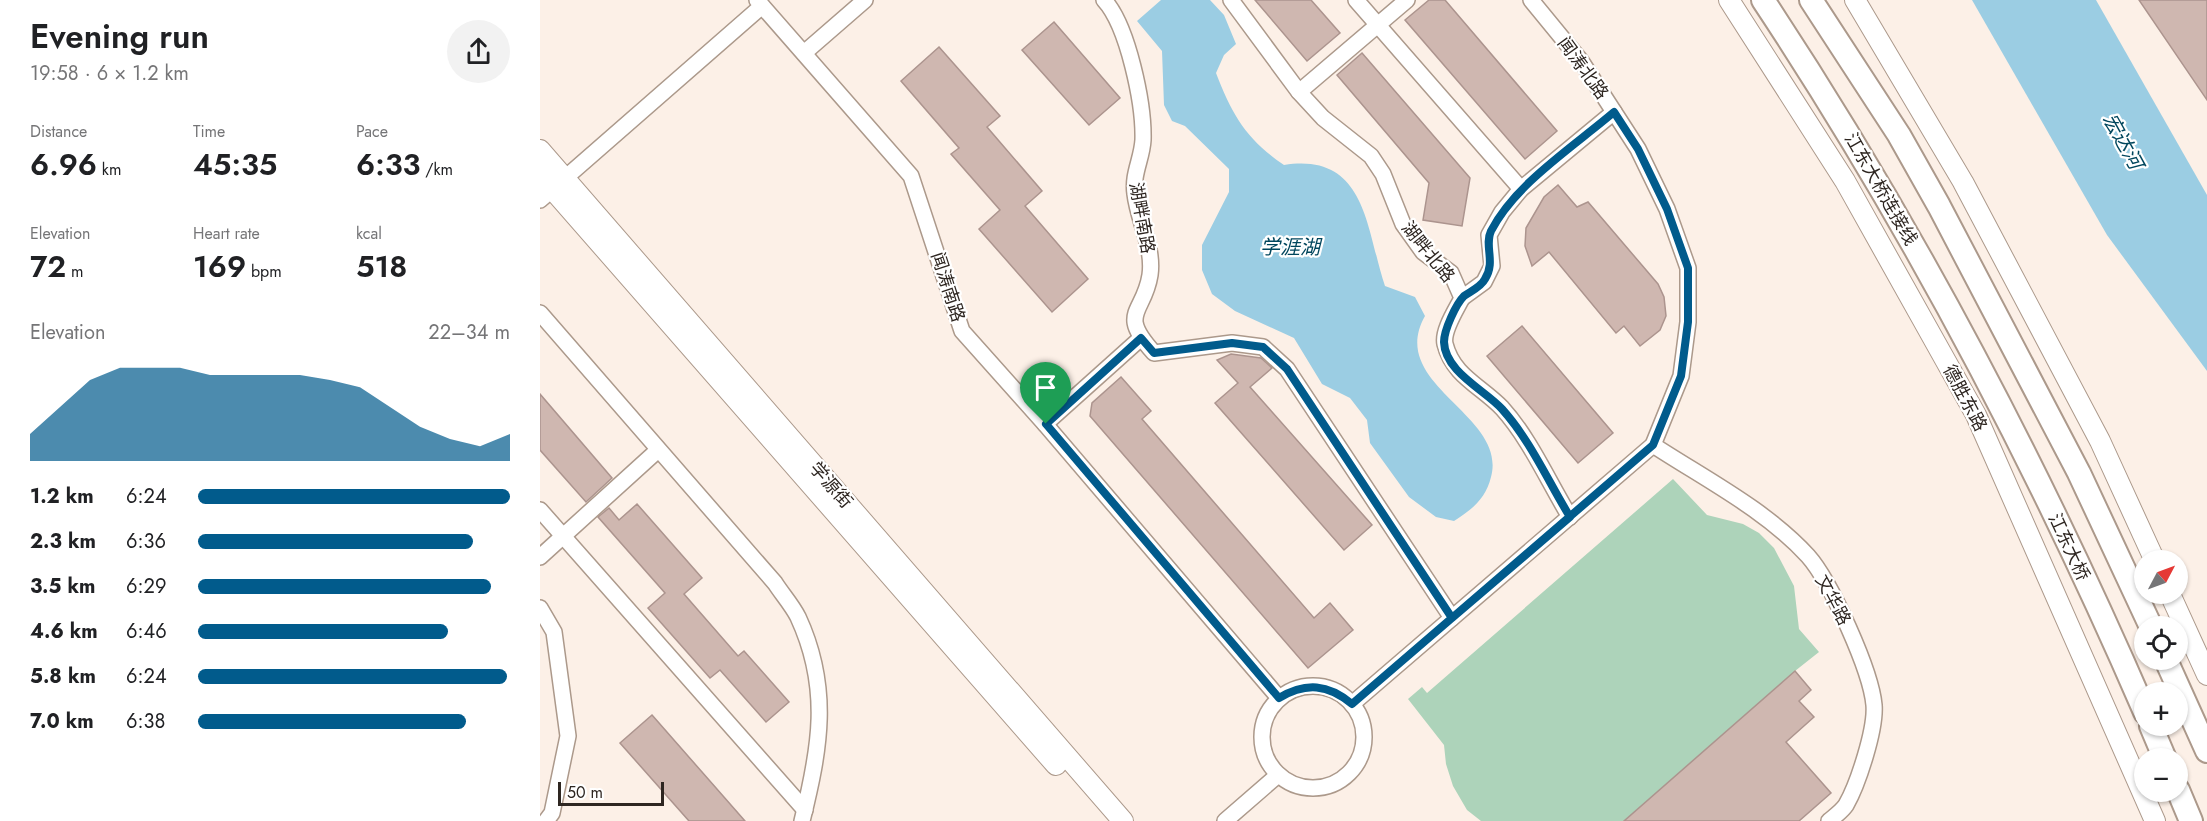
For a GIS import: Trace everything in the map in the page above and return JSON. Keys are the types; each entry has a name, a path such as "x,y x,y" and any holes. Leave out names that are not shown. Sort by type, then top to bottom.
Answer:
{"highway":[{"name":"江东大桥连接线","path":"1763,0 1830,101 1923,261 1989,384"},
{"path":"1811,0 1905,145 2084,483 2146,616"},
{"name":"江东大桥","path":"1989,384 2053,512 2134,688"},
{"path":"2171,670 2207,751"},
{"path":"2183,802 2191,821"}],"main road":[{"name":"德胜东路","path":"1729,0 1845,181 1976,415 2155,821"},
{"path":"1855,0 1963,182 2100,441 2150,550"},
{"name":"学源街","path":"540,150 549,186 1123,821"},
{"path":"549,186 1105,821"},
{"path":"2175,604 2207,675"}],"street":[{"path":"804,53 865,0"},
{"name":"湖畔南路","path":"1104,0 1129,50 1139,100 1143,142 1134,170 1135,195 1149,248 1150,275 1133,314 1141,338"},
{"name":"湖畔北路","path":"1232,0 1299,92 1323,118 1371,156 1383,174 1403,224 1424,252 1451,273 1462,298 1449,325 1444,342 1455,368 1501,407 1521,435 1570,517"},
{"path":"1356,0 1521,189"},
{"path":"1299,92 1407,0"},
{"name":"闻涛北路","path":"1531,0 1581,61 1638,149 1667,209 1688,268 1688,322 1681,376 1653,445"},
{"path":"549,186 760,3"},
{"name":"闻涛南路","path":"760,3 911,176 962,332 1046,424 1279,698"},
{"path":"1462,298 1484,282 1492,266 1489,235 1502,212 1521,189 1614,112"},
{"path":"540,312 775,583 798,617 816,669 821,723 803,815"},
{"path":"1046,424 1141,338 1154,353 1232,343 1263,347 1287,369 1452,618"},
{"path":"1352,704 1653,445"},
{"name":"文华路","path":"1653,445 1770,522 1809,557 1835,598 1859,653 1875,706 1868,750 1853,789 1845,807 1829,821"},
{"path":"540,557 658,450"},
{"path":"540,510 803,815"},
{"path":"540,608 554,632 568,736 552,813 546,821"},
{"path":"1309,686 1332,690 1352,704 1361,719 1365,735 1359,760 1342,780 1327,788 1310,789 1293,785 1278,775 1268,762 1262,745 1262,728 1268,712 1279,698 1293,690 1309,686"},
{"path":"1225,821 1278,775"}],"green space":[{"path":"1673,479 1707,515 1743,524 1759,533 1774,548 1794,586 1799,629 1819,652 1795,671 1811,690 1658,821 1481,821 1467,810 1453,786 1446,764 1444,745 1408,699 1422,687 1427,693"}],"water":[{"name":"学涯湖","path":"1161,0 1210,0 1224,15 1236,44 1224,55 1216,73 1228,102 1242,125 1260,146 1284,165 1311,164 1332,171 1347,183 1367,220 1385,286 1415,297 1425,316 1417,340 1421,361 1433,381 1482,435 1491,455 1491,477 1486,491 1473,507 1454,521 1436,517 1409,497 1370,443 1367,420 1350,398 1322,384 1294,338 1235,311 1212,294 1202,270 1202,245 1229,192 1229,169 1185,126 1172,121 1164,105 1162,51 1137,21"},
{"name":"宏达河","path":"1972,0 2096,0 2207,195 2207,371 2107,235"}],"building":[{"path":"1255,0 1311,0 1340,33 1307,61"},
{"path":"1429,0 1445,0 1557,131 1525,159 1405,20"},
{"path":"2139,0 2207,0 2207,100"},
{"path":"1054,22 1120,98 1089,125 1022,50"},
{"path":"939,47 1000,116 987,127 1042,191 1025,206 1088,279 1052,312 979,229 1000,210 951,154 959,148 901,81"},
{"path":"1362,53 1470,178 1462,226 1423,220 1429,183 1337,75"},
{"path":"1558,185 1577,207 1588,202 1658,284 1664,297 1666,316 1660,330 1640,346 1624,326 1616,333 1549,252 1532,266 1525,246 1526,228 1544,197"},
{"path":"1522,326 1613,433 1578,463 1487,356"},
{"path":"1231,354 1261,358 1272,368 1250,387 1372,525 1344,550 1215,403 1238,383 1217,360"},
{"path":"1121,377 1151,411 1142,419 1314,618 1330,603 1353,630 1308,668 1090,416 1092,403"},
{"path":"540,394 612,478 586,502 540,450"},
{"path":"637,504 702,578 684,594 738,656 744,651 789,702 766,722 720,670 710,678 648,608 665,593 598,517 609,508 619,520"},
{"path":"1795,671 1811,690 1799,701 1814,717 1786,742 1831,793 1799,821 1624,821"},
{"path":"652,715 745,821 689,821 620,743"}],"route":[{"path":"1046,424 1141,338 1154,353 1232,343 1263,347 1287,369 1452,618 1570,517 1521,435 1501,407 1455,368 1444,342 1449,325 1462,298 1484,282 1492,266 1489,235 1502,212 1521,189 1614,112 1638,149 1667,209 1688,268 1688,322 1681,376 1653,445 1570,517 1352,704 1340,693 1324,687 1309,686 1293,690 1279,698 1046,424"}]}
